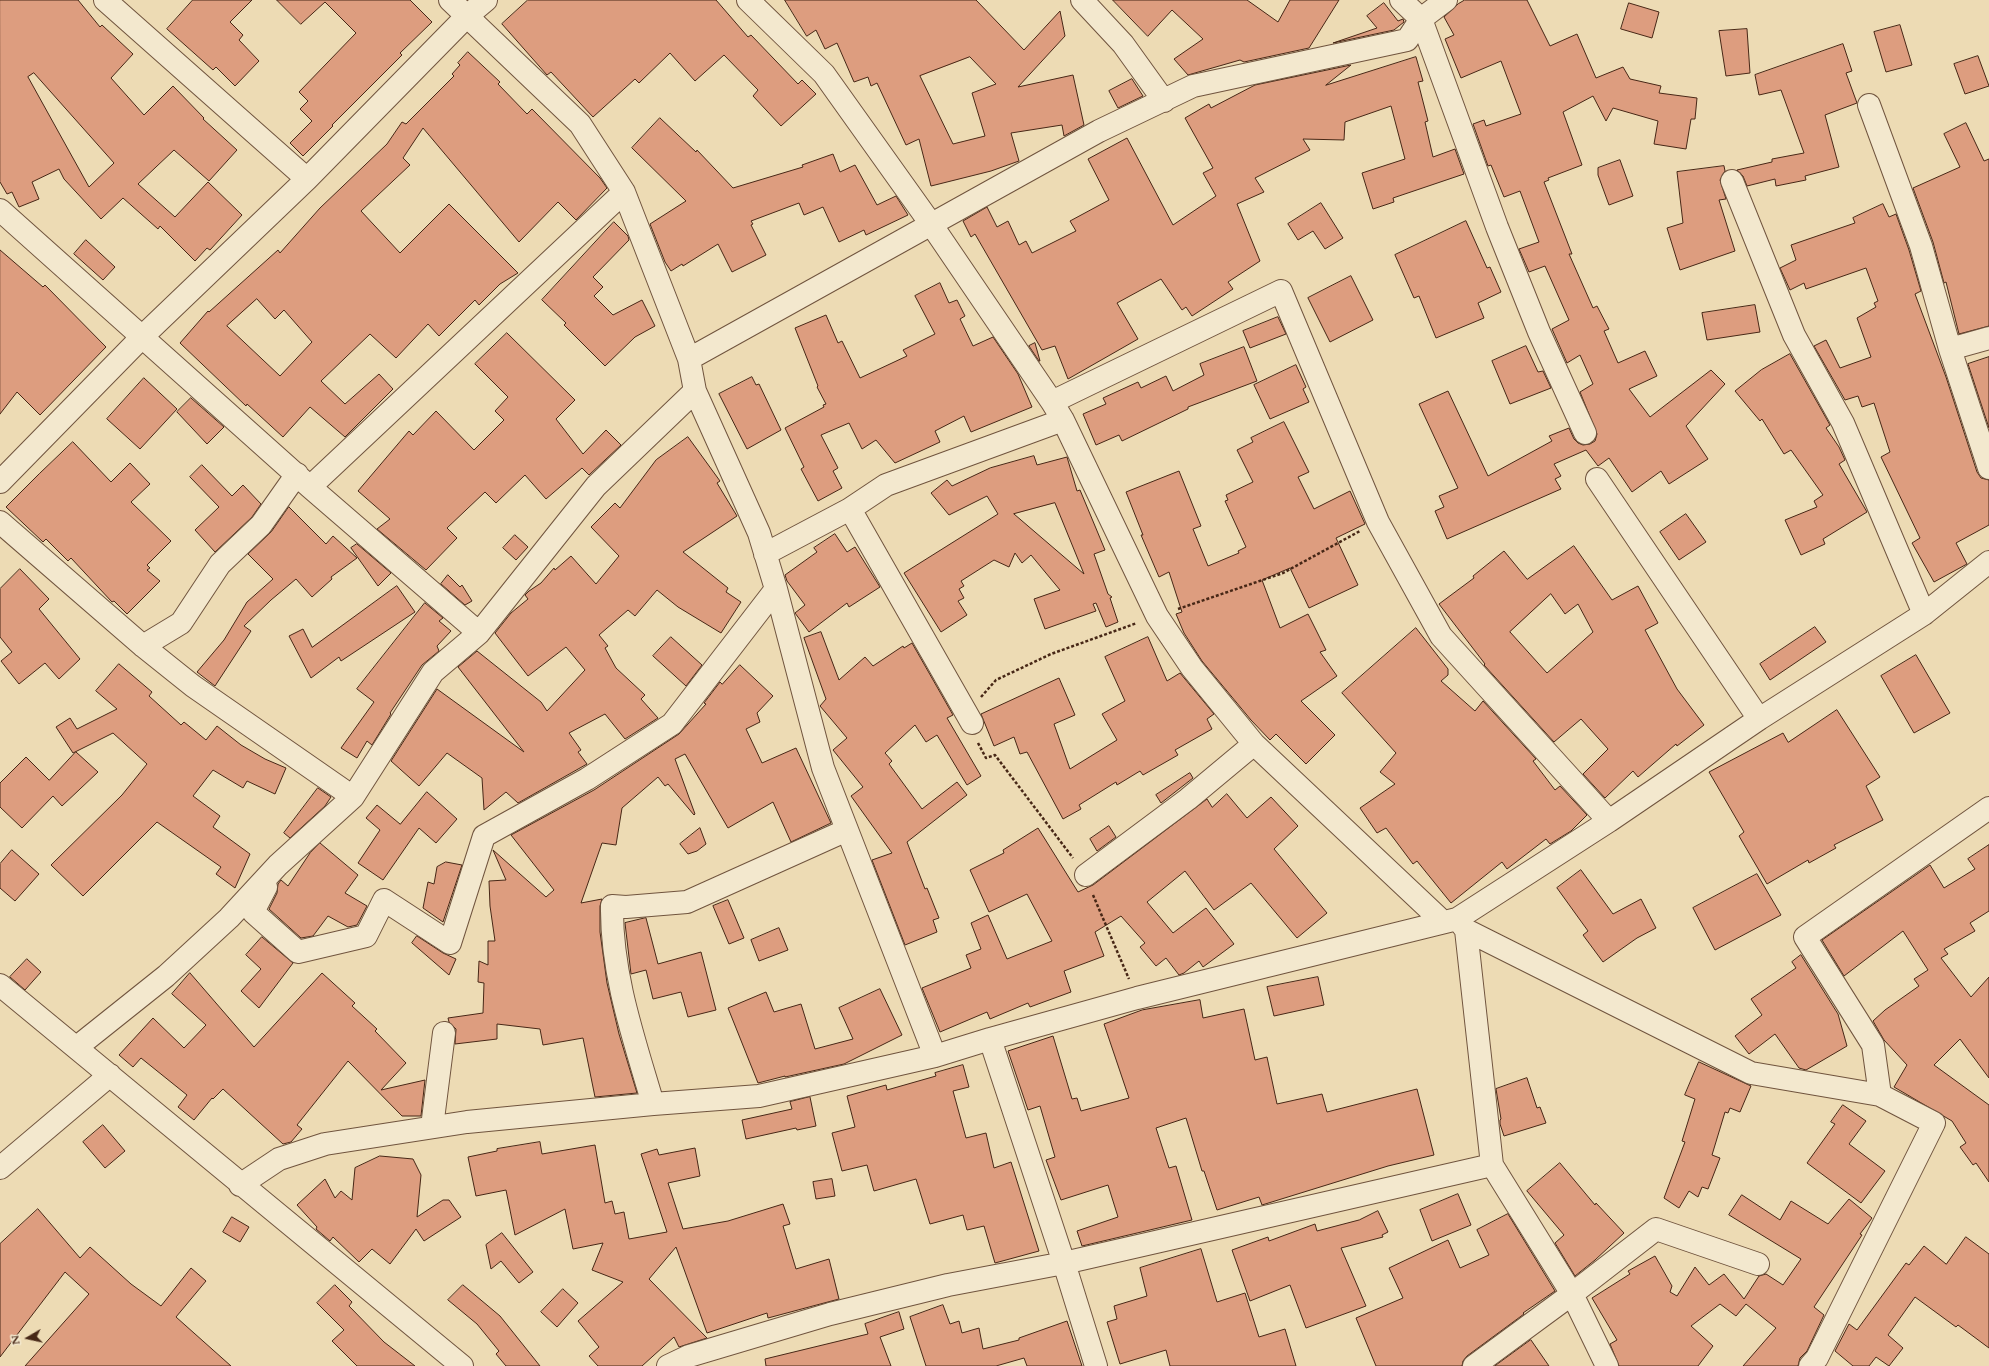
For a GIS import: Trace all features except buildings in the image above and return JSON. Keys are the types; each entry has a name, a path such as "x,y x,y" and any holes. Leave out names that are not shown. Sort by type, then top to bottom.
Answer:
{"street":[{"path":"105,0 307,179"},
{"path":"450,0 580,124 624,192 689,359 695,391 759,533 776,589 823,768 935,1056"},
{"path":"0,482 143,336 307,179 467,16 486,0"},
{"path":"748,0 824,74 931,224 1057,411 1157,616 1192,668 1254,744 1455,923 1751,1073 1880,1095 1934,1123 1817,1358 1810,1366"},
{"path":"1082,0 1123,44 1164,101"},
{"path":"1401,0 1421,19 1497,227 1528,304 1585,433"},
{"path":"689,359 1099,131 1193,86 1407,40 1421,19 1446,0"},
{"path":"1869,105 1921,246 1950,349 1989,468"},
{"path":"1732,181 1794,335 1843,423 1924,614"},
{"path":"144,646 181,623 220,564 261,525 303,480 624,192"},
{"path":"0,210 303,480 479,633"},
{"path":"765,554 850,510 886,485 1057,411 1281,291 1378,522 1441,636 1609,821"},
{"path":"1950,349 1989,338"},
{"path":"77,1047 166,976 229,918 278,865 352,798 433,672 479,633 596,486 695,391"},
{"path":"1597,479 1759,719"},
{"path":"850,510 972,723"},
{"path":"0,522 144,646 194,686 352,798"},
{"path":"240,1185 279,1159 325,1144 432,1127 653,1104 759,1096 935,1056 1137,998 1455,923 1759,719 1924,614 1989,562"},
{"path":"278,865 253,912 298,952 366,936 384,900 450,943 484,836 588,779 672,724 776,589"},
{"path":"1086,875 1188,799 1254,744"},
{"path":"1880,1095 1873,1045 1805,937 1989,808"},
{"path":"653,1104 622,996 611,924 612,906 626,907 687,902 847,830"},
{"path":"1455,923 1492,1165 1572,1294 1607,1366"},
{"path":"0,985 77,1047 240,1185 458,1365"},
{"path":"432,1127 444,1033"},
{"path":"990,1039 1064,1263 1096,1366"},
{"path":"0,1168 110,1075"},
{"path":"668,1366 689,1356 830,1314 948,1284 1064,1263 1492,1165"},
{"path":"1474,1366 1572,1294 1656,1229 1758,1264"}],"path":[{"path":"1137,998 1094,901 1086,875 995,755 986,758 977,742 972,723 979,700 996,680 1051,654 1283,573 1378,522"}]}
